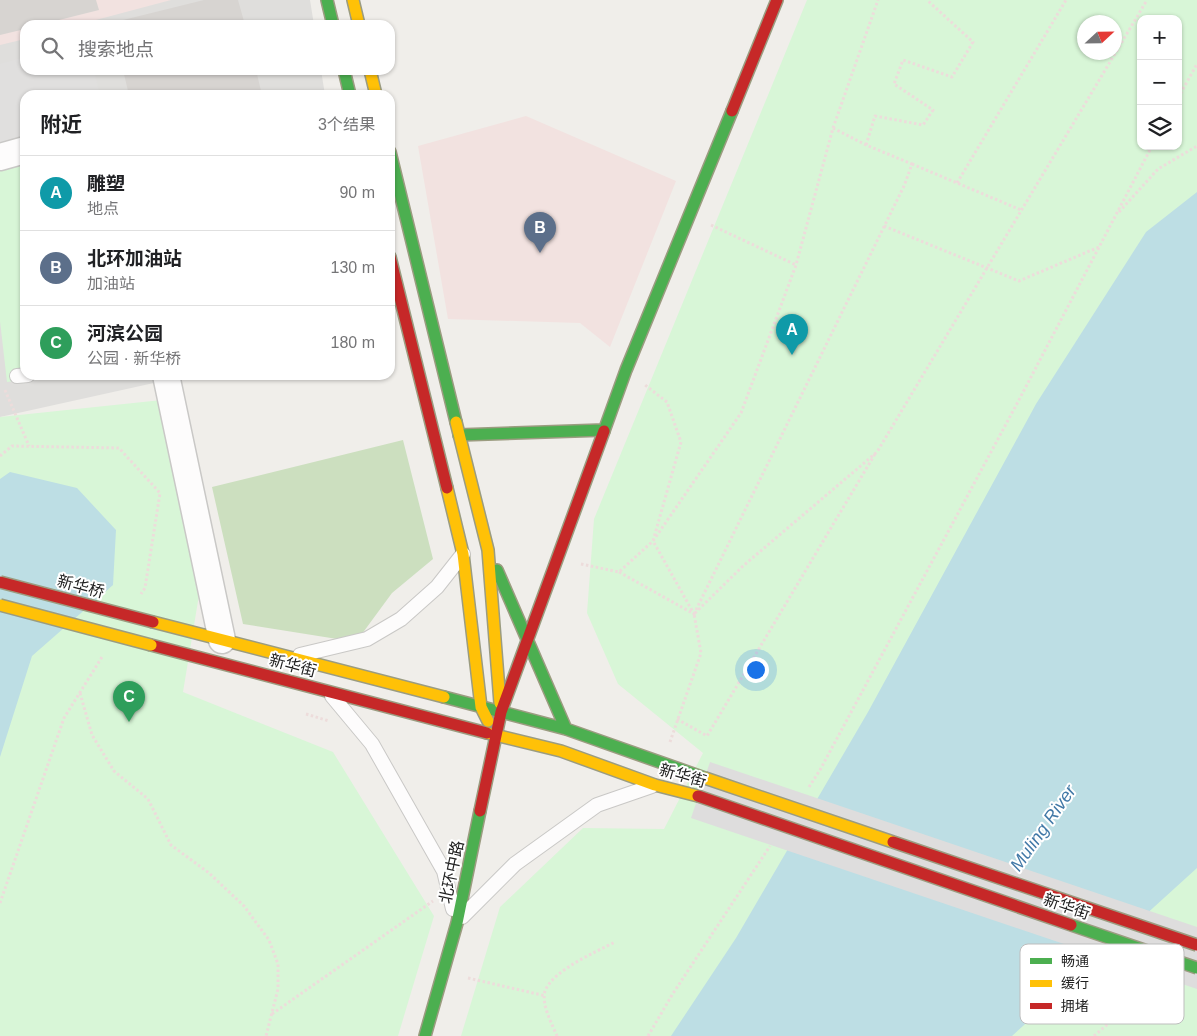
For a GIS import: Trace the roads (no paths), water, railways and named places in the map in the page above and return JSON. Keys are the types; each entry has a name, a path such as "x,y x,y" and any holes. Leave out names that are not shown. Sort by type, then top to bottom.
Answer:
{"main road":[{"path":"327,0 332,20"},
{"path":"353,0 358,20"},
{"path":"501,712 626,370 777,0"},
{"path":"345,75 349,90"},
{"path":"371,75 375,90"},
{"path":"395,173 488,550 501,712"},
{"path":"395,277 463,554 481,707 496,735"},
{"path":"459,435 604,430"},
{"path":"488,550 566,729"},
{"name":"新华桥","path":"0,582 153,622"},
{"name":"新华街","path":"0,605 560,751 656,785 698,796 1127,944"},
{"name":"新华街","path":"153,622 566,729 662,764 1197,945"},
{"name":"北环中路","path":"426,1036 456,923 501,712"},
{"name":"新华街","path":"1184,964 1197,968"}],"street":[{"path":"0,156 20,151"},
{"path":"167,380 222,640"}],"lane":[{"path":"288,657 367,640 401,619 437,587 463,554"},
{"path":"328,691 372,744 444,871 456,923"},
{"path":"456,923 515,864 597,805 656,785"}],"water":[{"name":"Muling River","path":"1197,192 1197,868 1113,944 1020,944 1020,1024 1025,1024 1012,1036 671,1036 736,938 868,712 1036,404 1146,232"},
{"path":"10,472 77,488 116,530 113,585 32,656 0,757 0,479"}],"place":[{"name":"北环加油站","path":"540,253"},
{"name":"雕塑","path":"792,355"},
{"name":"河滨公园","path":"129,722"}]}
